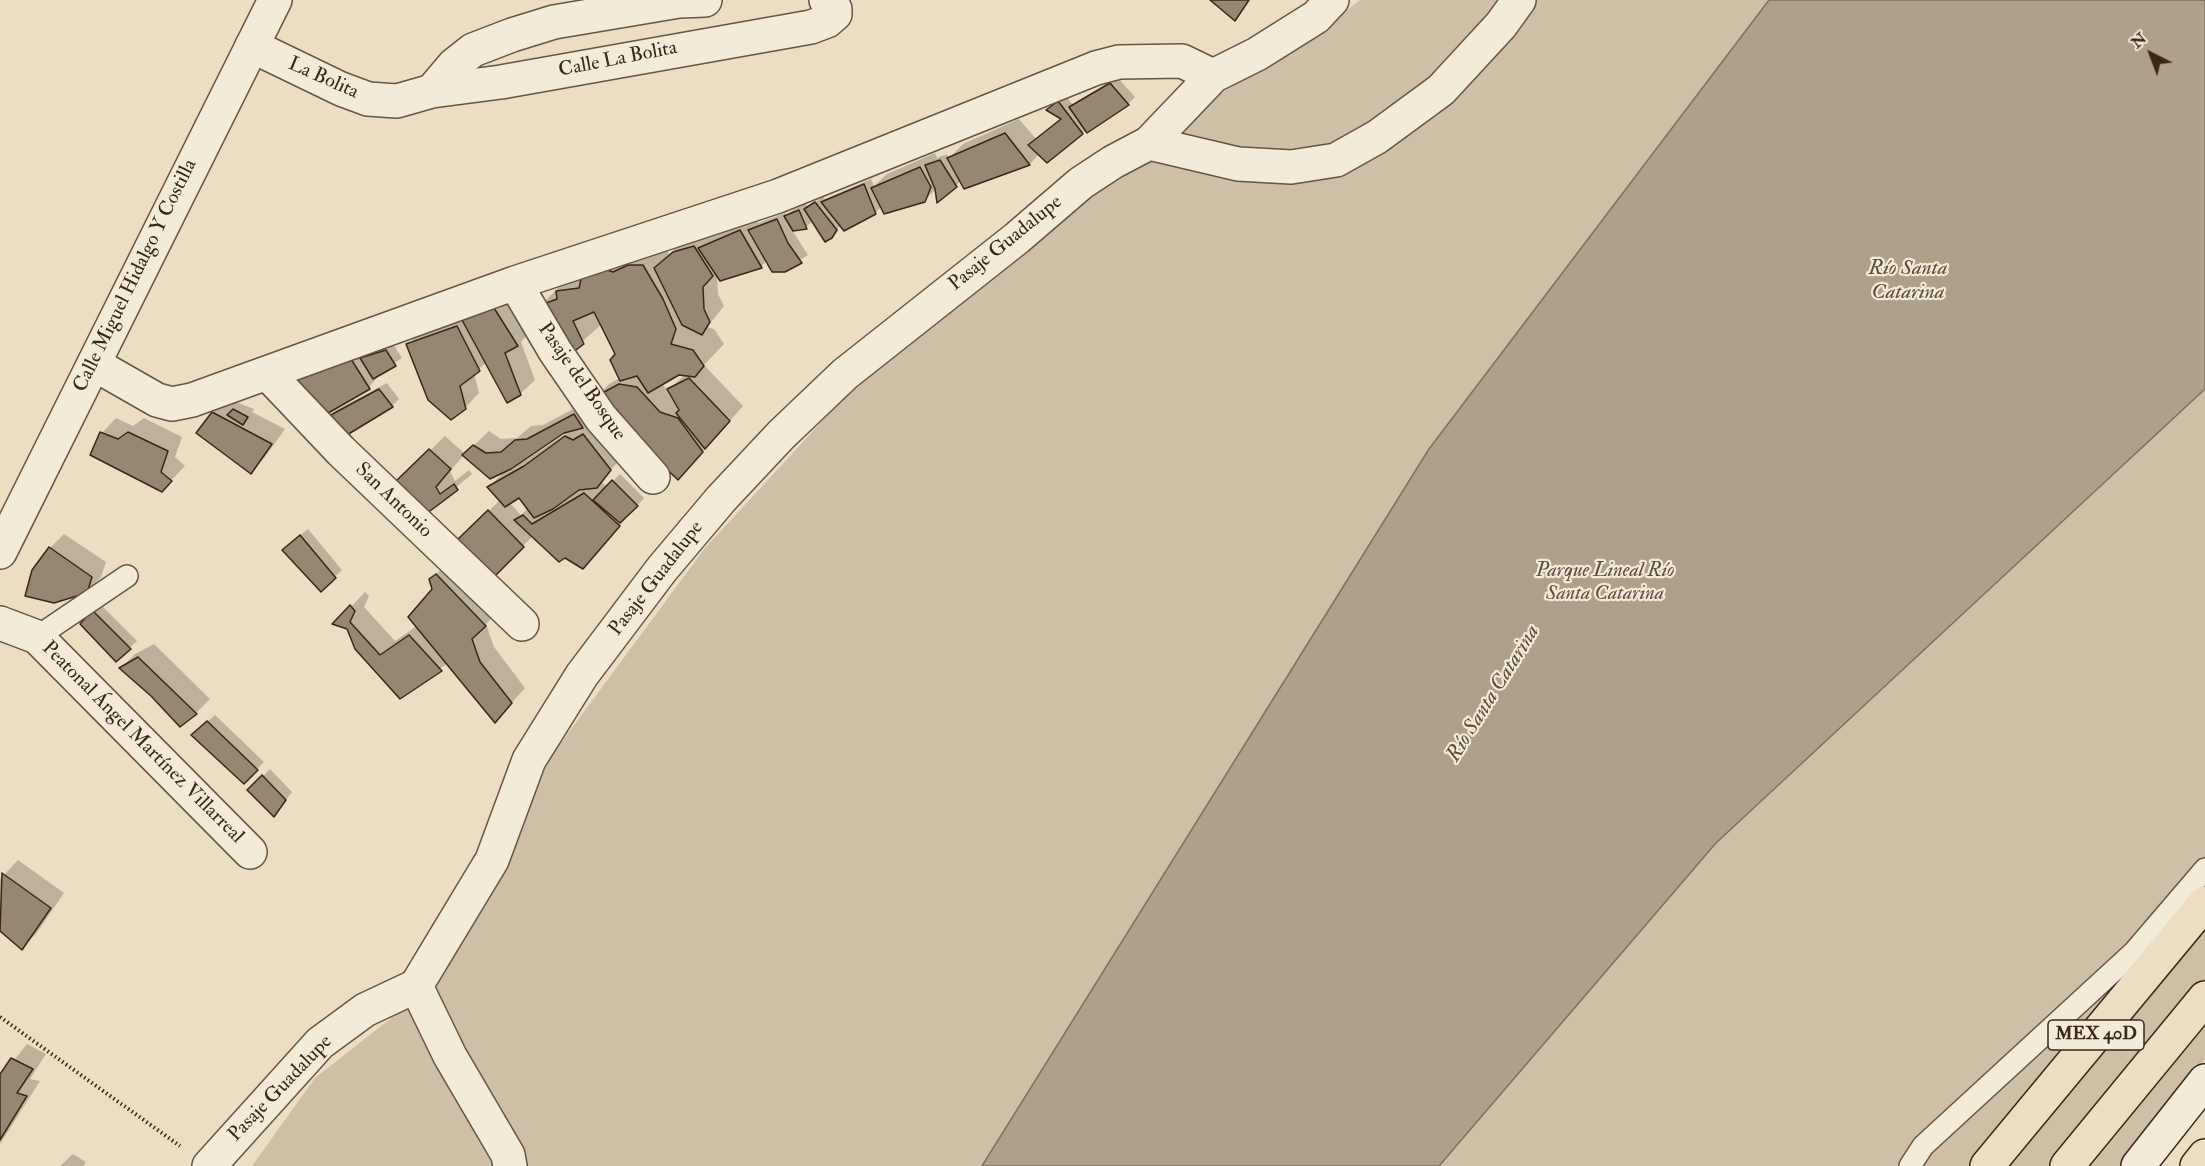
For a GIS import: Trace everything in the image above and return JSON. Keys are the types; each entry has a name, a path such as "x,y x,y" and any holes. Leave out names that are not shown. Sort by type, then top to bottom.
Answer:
{"main road":[{"name":"MEX 40D","path":"1987,1166 2205,903"},
{"name":"MEX 40D","path":"2067,1166 2205,998"},
{"path":"2198,1166 2205,1156"}],"street":[{"name":"Calle Miguel Hidalgo Y Costilla","path":"0,552 275,0"},
{"path":"432,91 454,65 473,50 554,22 679,1 705,0"},
{"name":"Pasaje Guadalupe","path":"199,1159 320,1043 365,1010 416,986 492,860 529,760 582,675 662,569 721,499 845,374 1017,238 1081,183 1113,162 1149,143 1213,76 1257,54 1306,23 1332,0"},
{"path":"1149,143 1238,164 1291,167 1336,160 1377,137 1441,90 1501,25 1519,0"},
{"name":"Calle La Bolita","path":"397,100 432,91 501,82 811,27 827,21 830,7"},
{"path":"601,14 608,62"},
{"name":"La Bolita","path":"252,46 341,89 368,99 397,100"},
{"path":"94,364 157,400 172,404 192,400 515,283 778,196 1096,68 1119,62 1182,61 1213,76"},
{"name":"Pasaje del Bosque","path":"515,283 555,351 601,418 653,477"},
{"name":"San Antonio","path":"268,374 341,451 522,624"},
{"name":"Peatonal Ángel Martínez Villarreal","path":"0,623 38,637 250,852"},
{"path":"416,986 450,1056 508,1155 510,1166"},
{"path":"2138,1166 2205,1081"}],"lane":[{"path":"38,637 127,576"},
{"path":"1910,1166 1923,1146 2134,952 2205,868"}],"path":[{"path":"0,1017 199,1159"}],"green space":[{"name":"Parque Lineal Río Santa Catarina","path":"1360,0 2205,0 2205,1059 2120,1166 252,1166 315,1078 436,983 494,891 549,759 705,548 849,392 1172,126 1231,87 1297,49"}],"water":[{"name":"Río Santa Catarina","path":"1769,0 2205,0 2205,389 1716,843 1439,1166 982,1166 1429,449"}],"building":[{"path":"1210,0 1249,0 1235,21"},
{"path":"1110,83 1129,105 1087,133 1069,107"},
{"path":"1058,101 1083,134 1047,163 1028,145 1061,119 1046,110"},
{"path":"1005,133 1030,165 964,189 947,158"},
{"path":"940,160 957,187 937,203 935,189 925,165"},
{"path":"920,167 931,187 925,202 884,214 871,188"},
{"path":"864,184 876,214 844,231 821,202"},
{"path":"815,202 837,230 832,238 825,242 804,209"},
{"path":"799,210 807,229 793,231 784,216"},
{"path":"777,219 788,243 802,263 785,272 772,272 748,230"},
{"path":"740,230 762,268 720,281 698,248"},
{"path":"694,246 713,276 703,287 704,309 710,322 702,335 682,325 654,268 673,252"},
{"path":"628,265 643,265 663,299 676,329 671,344 693,350 704,366 695,377 679,375 648,393 637,376 620,381 610,360 615,354 594,312 573,321 584,344 568,356 538,306 557,299 556,291 579,288 581,279 605,269 613,272"},
{"path":"494,308 518,346 505,353 521,395 507,403 462,320"},
{"path":"457,326 480,371 460,386 466,409 451,420 428,400 406,344"},
{"path":"386,350 396,366 373,379 360,358"},
{"path":"349,356 370,389 323,416 294,377"},
{"path":"689,378 730,421 705,449 676,413 679,410 667,389"},
{"path":"619,384 637,387 660,412 678,418 703,452 678,480 593,398"},
{"path":"379,389 393,407 342,438 327,417"},
{"path":"233,409 248,417 243,425 227,415"},
{"path":"212,412 272,444 251,474 196,433"},
{"path":"574,414 583,428 564,433 511,469 490,479 462,455 473,445 486,453 501,452 515,440 527,439"},
{"path":"100,432 118,439 128,432 168,451 161,472 172,481 162,492 90,455"},
{"path":"583,434 611,470 597,488 579,490 553,509 534,518 519,498 505,507 487,487 524,466 565,436 573,440"},
{"path":"429,449 451,469 436,487 440,494 454,484 458,490 426,514 396,481"},
{"path":"612,480 638,506 620,523 593,500"},
{"path":"584,493 620,526 583,569 565,558 559,562 514,520 523,515 532,524"},
{"path":"488,510 524,547 493,578 456,541"},
{"path":"300,535 336,578 321,592 282,550"},
{"path":"49,547 92,577 87,593 54,603 25,596 32,570"},
{"path":"436,574 486,626 472,639 480,662 512,703 495,723 408,617 432,589 429,579"},
{"path":"350,605 355,611 350,622 380,655 409,635 442,671 400,699 355,649 347,629 332,624"},
{"path":"92,610 131,649 116,662 80,624"},
{"path":"138,657 197,714 180,727 151,696 119,668"},
{"path":"207,721 258,770 244,784 191,735"},
{"path":"262,775 286,800 274,817 247,790"},
{"path":"2,873 51,908 22,950 0,931"},
{"path":"11,1058 33,1069 17,1093 27,1096 0,1140 0,1074"}]}
